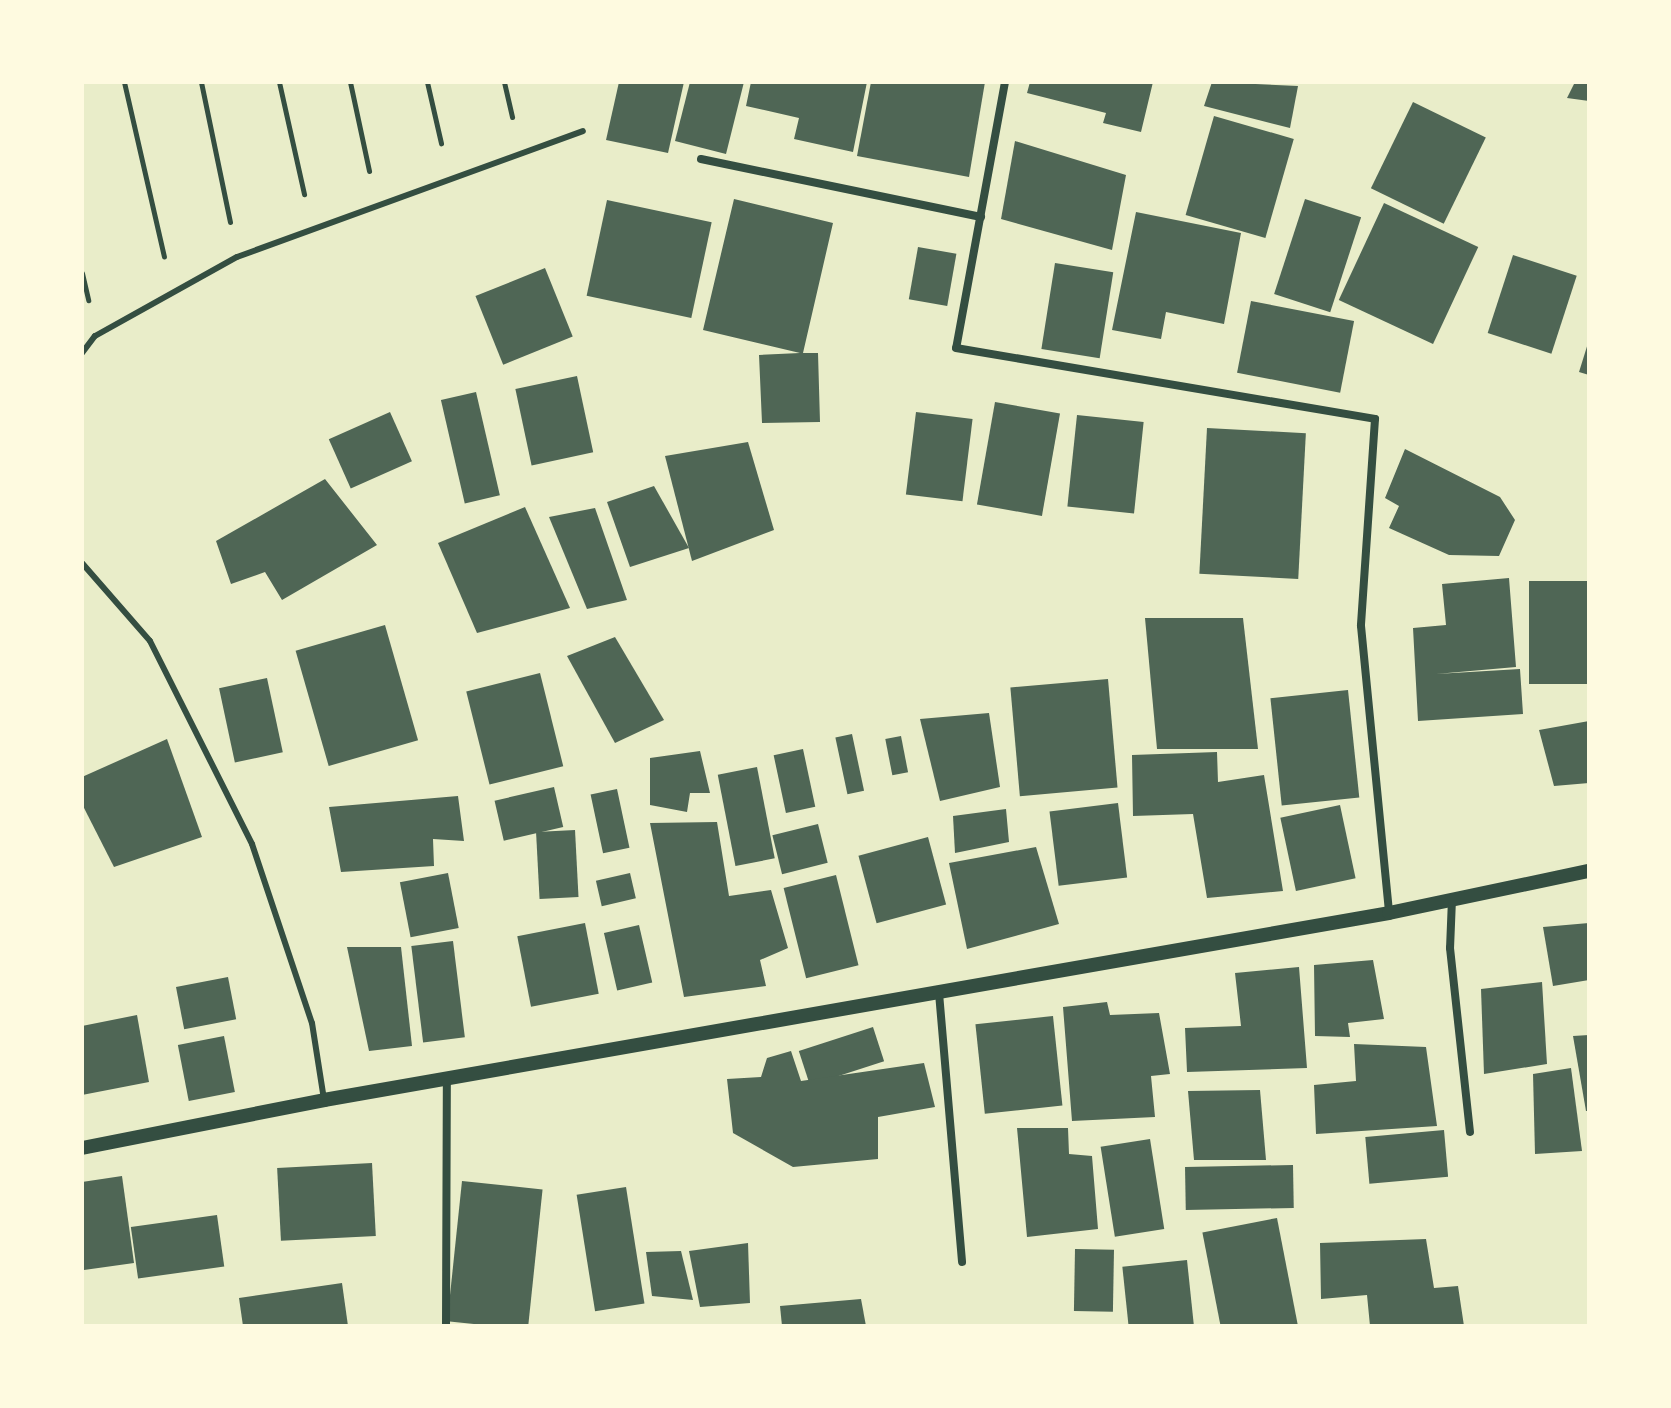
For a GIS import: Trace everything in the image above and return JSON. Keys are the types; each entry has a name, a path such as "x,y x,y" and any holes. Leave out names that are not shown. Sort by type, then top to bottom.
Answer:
{"street":[{"path":"1005,82 956,348 1375,419 1361,626 1389,913"},
{"path":"701,159 981,217"},
{"path":"82,1148 324,1100 1389,913 1452,897 1589,871"},
{"path":"1452,897 1450,948 1470,1132"},
{"path":"939,993 962,1262"},
{"path":"446,1326 447,1078"}],"lane":[{"path":"82,353 95,336 237,257 583,131"},
{"path":"82,563 150,641 252,844 312,1023 324,1100"}],"path":[{"path":"124,82 172,293"},
{"path":"201,82 237,257"},
{"path":"279,82 311,230"},
{"path":"350,82 377,205"},
{"path":"427,82 449,179"}],"building":[{"path":"619,82 684,82 668,153 606,140"},
{"path":"690,82 744,82 726,154 675,141"},
{"path":"751,82 867,82 853,152 794,139 799,118 746,106"},
{"path":"871,82 985,82 969,177 857,156"},
{"path":"1030,82 1153,82 1141,132 1103,123 1106,113 1027,93"},
{"path":"1212,82 1298,86 1290,128 1204,106"},
{"path":"1575,82 1589,82 1589,101 1567,98"},
{"path":"1413,102 1486,138 1444,224 1371,188"},
{"path":"1214,116 1294,139 1265,238 1186,215"},
{"path":"1015,141 1126,175 1112,250 1001,219"},
{"path":"734,199 833,223 803,353 818,353 820,422 762,423 759,355 800,353 703,330"},
{"path":"1305,199 1361,217 1330,312 1274,294"},
{"path":"607,200 712,222 691,318 587,296"},
{"path":"1384,203 1478,247 1433,344 1339,300"},
{"path":"1136,212 1241,233 1224,324 1166,312 1161,339 1112,330"},
{"path":"918,247 956,254 947,306 909,299"},
{"path":"1513,255 1577,276 1551,354 1488,333"},
{"path":"1055,263 1113,272 1100,358 1041,349"},
{"path":"545,268 573,337 503,365 475,296"},
{"path":"1251,301 1354,321 1340,393 1237,373"},
{"path":"1589,340 1589,375 1579,372"},
{"path":"577,376 593,452 532,465 515,389"},
{"path":"476,392 500,495 465,503 441,400"},
{"path":"995,402 1060,413 1042,516 977,504"},
{"path":"390,412 412,461 351,489 329,439"},
{"path":"916,412 973,419 962,501 906,494"},
{"path":"1077,415 1144,422 1134,513 1067,506"},
{"path":"1207,428 1306,433 1298,579 1199,574"},
{"path":"748,442 774,530 692,561 665,456"},
{"path":"1405,449 1500,497 1515,520 1499,556 1449,555 1389,528 1399,506 1385,498"},
{"path":"325,479 377,545 282,600 265,572 231,584 216,541"},
{"path":"654,486 689,548 630,567 607,502"},
{"path":"525,507 570,608 477,633 438,543"},
{"path":"595,508 627,600 587,609 549,517"},
{"path":"1509,578 1516,667 1436,674 1520,669 1523,714 1418,721 1413,628 1446,625 1442,584"},
{"path":"1529,581 1589,581 1589,684 1529,684"},
{"path":"1145,618 1243,618 1258,749 1157,749"},
{"path":"385,625 418,740 329,766 296,651"},
{"path":"615,637 664,720 615,743 567,656"},
{"path":"540,673 563,766 489,785 466,691"},
{"path":"267,678 283,752 235,763 219,688"},
{"path":"1108,679 1117,788 1020,796 1010,688"},
{"path":"1348,690 1359,797 1282,806 1270,698"},
{"path":"989,713 1000,787 940,801 920,719"},
{"path":"1589,721 1589,783 1554,786 1539,730"},
{"path":"852,734 864,791 847,794 835,738"},
{"path":"901,736 908,772 892,775 885,739"},
{"path":"167,739 202,837 114,867 82,804 82,777"},
{"path":"803,749 815,807 786,813 774,755"},
{"path":"700,751 710,793 690,793 687,812 650,805 650,758"},
{"path":"1217,752 1218,782 1264,775 1283,891 1207,898 1193,814 1133,816 1132,755"},
{"path":"757,767 775,858 735,866 718,775"},
{"path":"554,787 563,827 504,841 495,801"},
{"path":"617,789 629,848 603,853 591,795"},
{"path":"458,796 464,841 433,839 434,866 341,872 329,807"},
{"path":"1118,803 1127,877 1059,886 1050,811"},
{"path":"1340,805 1356,878 1296,891 1280,818"},
{"path":"1006,809 1009,842 955,853 953,816"},
{"path":"717,822 729,896 771,890 788,948 760,960 766,986 684,997 650,823"},
{"path":"818,824 828,863 782,874 772,835"},
{"path":"575,830 579,897 540,899 536,832"},
{"path":"928,837 946,905 877,923 858,856"},
{"path":"1036,847 1059,924 967,949 949,863"},
{"path":"448,873 459,928 411,937 400,882"},
{"path":"630,873 636,898 602,906 596,881"},
{"path":"836,875 858,965 806,978 784,888"},
{"path":"585,923 599,994 531,1007 517,936"},
{"path":"1589,923 1589,980 1553,986 1543,927"},
{"path":"639,925 652,982 617,991 604,933"},
{"path":"453,941 465,1037 423,1042 411,946"},
{"path":"347,947 401,947 412,1046 369,1051"},
{"path":"1373,960 1384,1019 1348,1023 1350,1037 1315,1036 1314,965"},
{"path":"1299,967 1307,1068 1187,1072 1185,1028 1241,1026 1235,973"},
{"path":"228,977 236,1019 184,1029 176,987"},
{"path":"1542,982 1547,1064 1484,1074 1481,989"},
{"path":"1107,1002 1110,1015 1159,1013 1170,1074 1151,1076 1155,1117 1072,1121 1063,1007"},
{"path":"137,1015 149,1082 82,1095 82,1026"},
{"path":"1053,1016 1062,1106 985,1114 975,1024"},
{"path":"873,1027 884,1061 810,1085 799,1051"},
{"path":"1589,1035 1589,1111 1586,1111 1573,1036"},
{"path":"224,1036 235,1092 189,1101 178,1045"},
{"path":"1354,1044 1426,1047 1437,1126 1316,1134 1314,1085 1356,1081"},
{"path":"791,1051 801,1081 924,1063 935,1107 878,1117 878,1159 793,1167 733,1133 727,1079 761,1077 767,1058"},
{"path":"1571,1068 1582,1151 1535,1154 1533,1074"},
{"path":"1260,1090 1266,1160 1194,1160 1188,1091"},
{"path":"1017,1128 1068,1128 1069,1154 1092,1156 1098,1229 1027,1237"},
{"path":"1444,1130 1448,1177 1369,1184 1365,1137"},
{"path":"1150,1139 1164,1229 1115,1237 1101,1147"},
{"path":"372,1163 376,1236 281,1241 277,1168"},
{"path":"1293,1165 1294,1208 1186,1210 1185,1167"},
{"path":"122,1176 134,1263 84,1270 82,1182"},
{"path":"462,1181 543,1189 528,1326 447,1321"},
{"path":"626,1187 644,1304 595,1311 577,1195"},
{"path":"217,1215 224,1266 138,1279 131,1227"},
{"path":"1277,1218 1298,1325 1221,1326 1202,1233"},
{"path":"1426,1239 1434,1288 1458,1286 1464,1326 1370,1326 1367,1295 1321,1299 1320,1243"},
{"path":"748,1243 750,1303 700,1307 689,1251"},
{"path":"1075,1249 1114,1250 1113,1312 1074,1311"},
{"path":"681,1251 693,1300 652,1296 646,1252"},
{"path":"1187,1260 1194,1326 1129,1326 1122,1267"},
{"path":"342,1283 348,1326 243,1326 239,1298"},
{"path":"861,1299 866,1326 782,1326 780,1306"}]}
